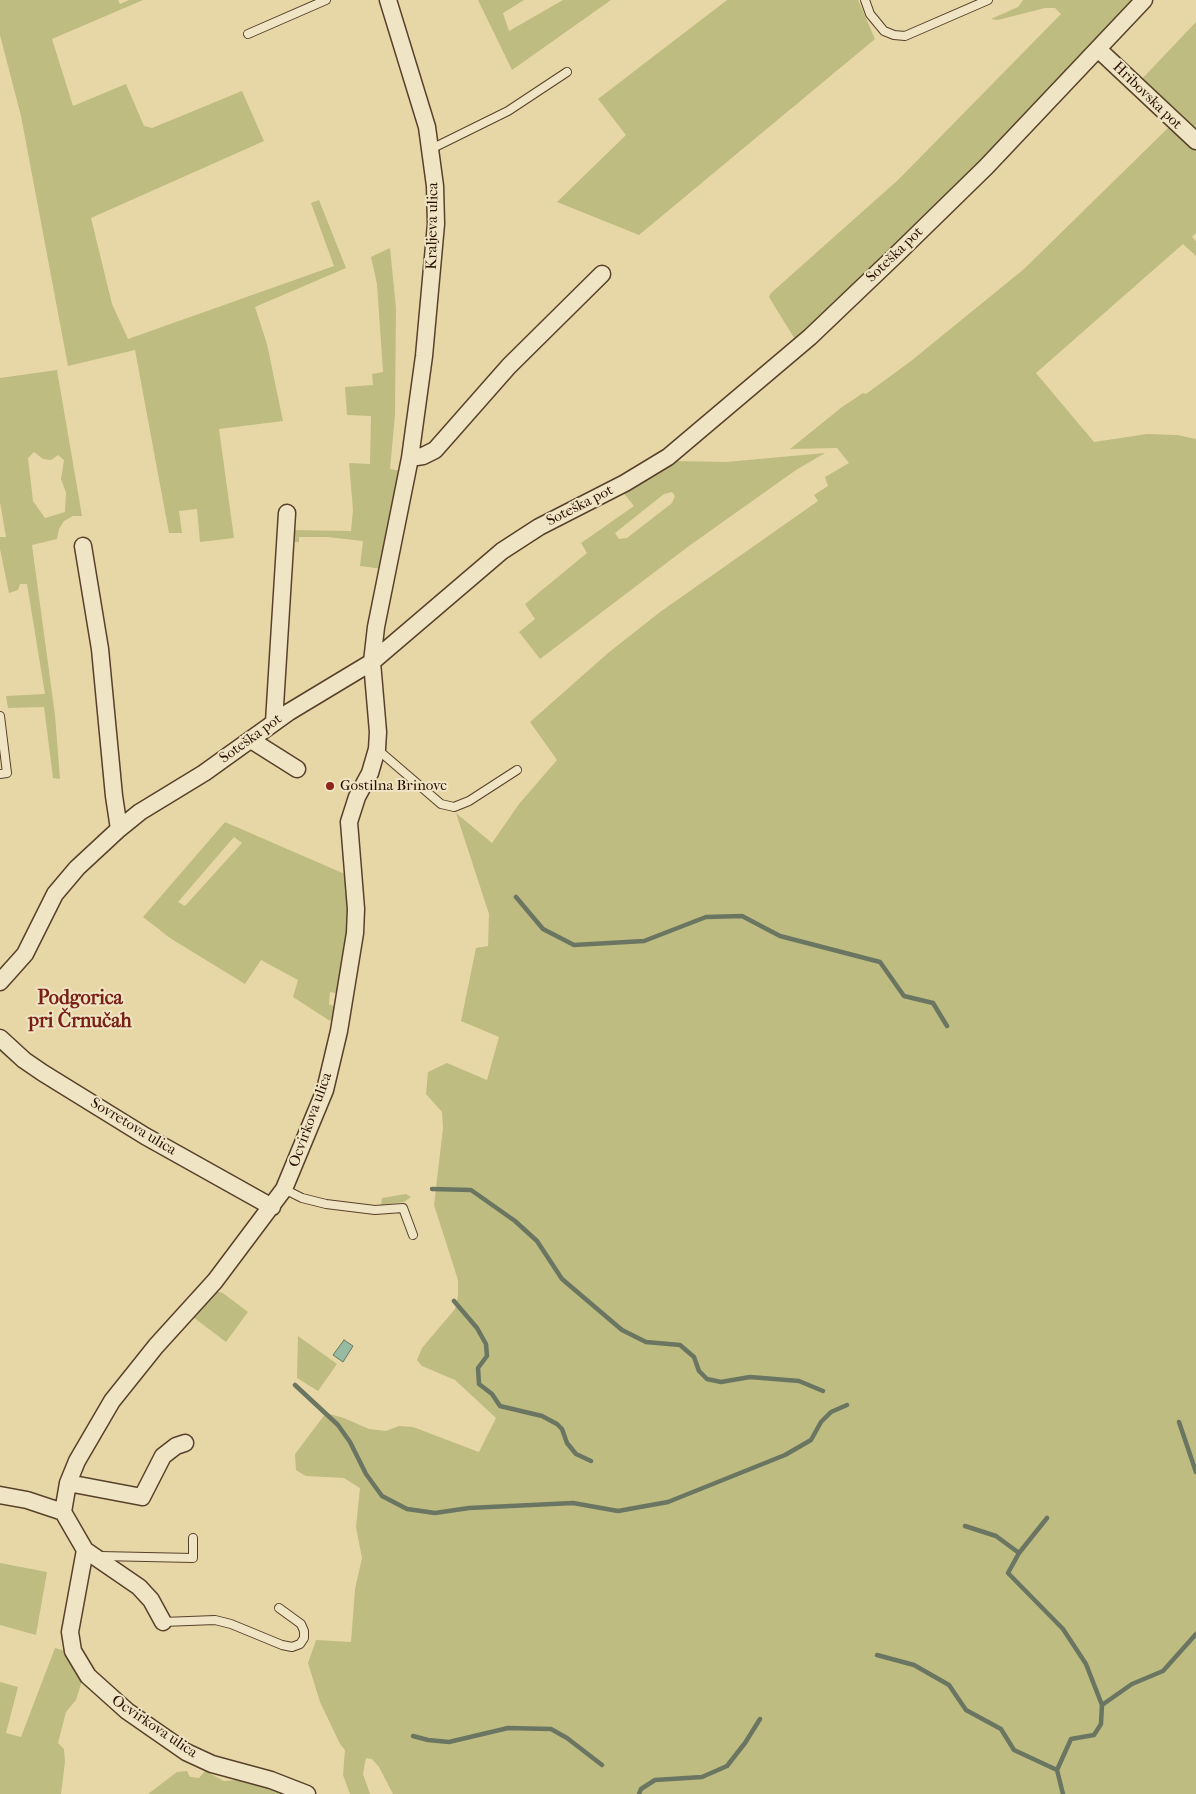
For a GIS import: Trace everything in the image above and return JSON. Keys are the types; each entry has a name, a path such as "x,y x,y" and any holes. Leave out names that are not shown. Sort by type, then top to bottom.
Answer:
{"street":[{"name":"Kraljeva ulica","path":"372,662 378,619 410,458 424,356 434,252 436,186 431,149 420,98 388,0"},
{"name":"Soteška pot","path":"0,982 25,954 55,894 77,868 119,829 140,812 204,773 274,722 372,662 502,551 539,527 625,483 668,457 795,350 972,180 1099,50 1144,0"},
{"name":"Hribovska pot","path":"1099,50 1196,141"},
{"path":"410,458 423,456 435,450 510,366 602,274"},
{"path":"274,722 287,513"},
{"path":"83,546 100,649 114,796 119,829"},
{"name":"Ocvirkova ulica","path":"63,1512 68,1483 87,1442 112,1401 156,1346 215,1281 284,1190 325,1090 339,1031 355,933 356,908 350,822 356,797 370,773 377,748 378,732 372,662"},
{"path":"251,740 296,769"},
{"name":"Sovretova ulica","path":"0,1038 24,1060 51,1078 145,1136 272,1208"},
{"path":"68,1483 142,1497 163,1456 176,1446 186,1443"},
{"path":"0,1495 27,1500 63,1512 89,1553 139,1588 151,1600 163,1622"},
{"name":"Ocvirkova ulica","path":"89,1553 70,1632 73,1651 88,1676 127,1711 186,1752 212,1764 271,1780 307,1794"}],"lane":[{"path":"248,34 326,0"},
{"path":"865,0 870,14 884,31 894,35 905,36 988,0"},
{"path":"431,149 508,111 567,72"},
{"path":"0,716 7,773 0,774"},
{"path":"377,748 441,804 454,807 469,801 517,770"},
{"path":"284,1190 302,1198 326,1204 368,1209 403,1208 413,1235"},
{"path":"89,1553 193,1558 193,1538"},
{"path":"163,1622 215,1620 231,1624 282,1645 292,1647 300,1644 304,1638 301,1624 279,1608"}],"shaded area":[{"path":"0,0 118,0 120,4 129,0 143,0 52,39 73,106 126,84 144,126 152,128 242,91 264,141 91,218 112,304 128,339 334,266 311,203 319,200 346,268 255,307 267,344 283,421 219,429 234,538 200,542 197,509 179,511 182,533 169,533 135,350 68,366 21,116 0,35"},
{"path":"478,0 524,0 503,13 509,31 563,0 611,0 512,70"},
{"path":"727,0 858,0 875,39 639,235 557,202 626,135 598,99"},
{"path":"1023,0 1137,0 1008,136 796,341 769,297 771,293 898,180 1061,14 1055,8 1045,8 998,20 991,19 1018,7"},
{"path":"1196,22 1196,136 1139,82"},
{"path":"1169,127 1196,148 1196,233 1192,237 1196,241 1196,256 1183,244 1036,373 1094,442 1147,434 1177,435 1196,439 1196,1794 393,1794 379,1767 372,1759 366,1758 363,1774 370,1794 350,1794 343,1775 345,1750 340,1744 320,1702 308,1663 316,1640 351,1642 355,1589 362,1558 356,1527 360,1488 344,1478 306,1476 296,1470 295,1454 326,1413 344,1418 369,1429 386,1431 399,1426 413,1427 479,1452 496,1418 455,1380 422,1366 417,1360 422,1348 455,1309 458,1296 458,1280 434,1205 443,1128 442,1112 426,1094 428,1072 447,1063 487,1080 499,1037 461,1021 476,948 488,946 489,914 456,813 492,843 519,804 557,760 530,722 608,653 660,612 818,501 814,495 828,486 825,477 849,463 837,448 790,449 842,407 863,393 866,394 911,361 1024,269"},
{"path":"390,248 396,308 395,415 390,469 401,471 383,569 360,566 363,541 327,537 299,537 299,542 290,542 290,530 351,531 353,510 349,463 370,464 371,416 347,415 345,387 373,385 372,374 383,372 377,284 371,257"},
{"path":"57,370 82,516 73,516 64,521 59,529 57,539 32,545 55,715 60,779 53,778 44,707 8,708 6,696 45,694 27,584 20,584 18,590 9,593 0,549 0,537 6,537 0,502 0,378","holes":["34,452 43,459 51,460 58,455 64,460 61,479 66,493 65,512 45,518 33,501 28,458"]},
{"path":"825,453 796,470 689,546 540,659 519,632 535,619 525,604 587,553 581,543 634,506 622,491 675,461 726,462","holes":["672,492 675,496 672,503 627,538 619,539 615,533 664,494"]},
{"path":"225,822 347,875 350,922 341,994 330,992 329,1004 337,1008 330,1021 293,997 298,980 261,960 245,984 170,938 143,917","holes":["234,837 242,843 185,906 178,902"]},
{"path":"406,1194 411,1197 404,1202 381,1205 382,1198"},
{"path":"215,1291 223,1293 248,1312 226,1342 189,1314"},
{"path":"298,1336 337,1364 318,1391 297,1378"},
{"path":"344,1340 353,1346 343,1362 333,1355"},
{"path":"0,1563 47,1572 36,1635 0,1625"},
{"path":"55,1648 66,1651 82,1681 76,1700 66,1712 58,1743 64,1749 65,1762 61,1794 0,1794 0,1682 18,1687 6,1733 21,1737"},
{"path":"187,1771 190,1777 199,1778 205,1771 224,1781 248,1779 297,1794 148,1794 177,1772"}],"waterway":[{"path":"516,897 543,929 574,945 644,941 706,917 742,916 780,936 880,962 904,996 933,1003 947,1026"},
{"path":"432,1189 471,1190 515,1221 537,1241 562,1279 622,1330 646,1342 680,1345 694,1357 699,1371 707,1379 721,1382 750,1377 799,1381 823,1391"},
{"path":"454,1301 477,1328 486,1344 487,1356 478,1368 479,1384 492,1394 500,1406 542,1416 557,1424 562,1429 567,1443 576,1454 591,1461"},
{"path":"295,1385 338,1425 350,1442 366,1474 382,1496 407,1509 435,1513 469,1508 573,1503 618,1511 668,1502 785,1455 811,1440 821,1422 831,1412 847,1405"},
{"path":"1179,1422 1196,1472"},
{"path":"1047,1518 1019,1553 1008,1573 1063,1629 1086,1664 1102,1705"},
{"path":"965,1526 996,1536 1019,1553"},
{"path":"1063,1794 1057,1770 1071,1739 1094,1735 1101,1724 1102,1705 1132,1684 1163,1671 1196,1634"},
{"path":"877,1655 914,1665 949,1685 966,1710 1001,1729 1014,1750 1057,1770"},
{"path":"639,1794 641,1789 655,1780 702,1777 727,1766 745,1743 760,1719"},
{"path":"413,1736 449,1742 508,1728 551,1729 567,1738 602,1765"}],"place":[{"name":"Gostilna Brinovc","path":"330,786"}],"district":[{"name":"Podgorica pri Črnučah","path":"80,1010"}]}
